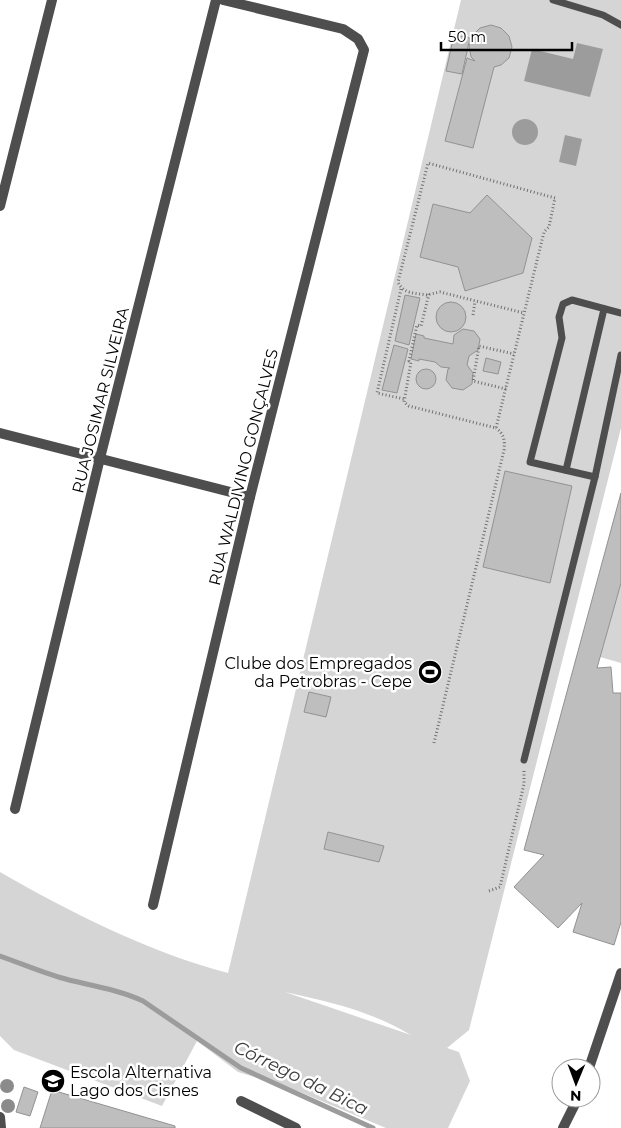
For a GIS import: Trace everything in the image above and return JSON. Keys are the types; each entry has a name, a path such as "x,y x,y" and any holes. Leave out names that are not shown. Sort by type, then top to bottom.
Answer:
{"street":[{"path":"0,206 52,0"},
{"name":"RUA JOSIMAR SILVEIRA","path":"15,809 100,458 216,0"},
{"name":"RUA WALDIVINO GONÇALVES","path":"152,905 250,497 364,50 358,39 343,29 223,0"},
{"path":"0,434 250,497"},
{"path":"592,1058 621,973"},
{"path":"241,1102 296,1128"},
{"path":"563,1128 573,1108"},
{"path":"0,1117 1,1128"}],"lane":[{"path":"553,0 603,15 621,25"},
{"path":"595,477 530,462 562,338 559,317 563,304 572,300 621,313"},
{"path":"566,470 604,309"},
{"path":"524,760 595,477 621,356"}],"path":[{"path":"496,428 544,232 549,226 555,198 428,163 398,282 401,288 403,291 414,293 429,294 440,292 524,313"},
{"path":"401,288 377,392 404,399"},
{"path":"429,294 421,326 417,326 409,360 412,362 404,402 408,406 496,428 502,433 505,442 434,743"},
{"path":"473,315 476,301"},
{"path":"506,389 473,380 479,346 514,354"},
{"path":"489,891 500,887 524,784 524,760"}],"shaded area":[{"name":"Clube dos Empregados da Petrobras - Cepe","path":"461,0 621,0 621,428 469,1030 447,1048 459,1052 470,1081 448,1128 386,1128 288,1087 238,1072 197,1041 162,1106 14,1050 0,1036 0,872 54,902 140,943 199,965 228,973","holes":["285,992 365,1013 411,1035"]},
{"path":"577,43 603,49 590,97 524,81 532,49 573,59"},
{"path":"525,119 534,123 538,132 534,141 525,145 516,141 512,132 516,123"},
{"path":"565,135 582,139 576,166 559,162"},
{"path":"621,583 621,663 600,657"}],"building":[{"path":"491,25 501,28 509,36 512,47 509,58 501,65 494,67 473,148 445,141 467,58 475,61 471,57 469,46 472,36 480,28"},
{"path":"454,35 470,38 462,74 446,71"},
{"path":"487,195 532,238 523,273 465,291 458,267 420,257 433,204 470,213"},
{"path":"405,295 420,298 409,345 395,341"},
{"path":"451,302 457,303 465,311 465,323 457,331 451,332 445,331 437,323 436,317 437,311 445,303"},
{"path":"463,329 474,331 480,339 478,350 469,356 467,365 473,373 472,384 463,390 452,388 446,380 448,369 450,368 441,367 435,362 411,359 416,334 424,336 424,338 453,344 454,335"},
{"path":"394,345 408,349 397,393 382,390"},
{"path":"486,358 501,362 498,374 483,371"},
{"path":"426,369 433,372 436,379 433,386 426,389 419,386 416,379 419,372"},
{"path":"505,471 572,486 550,583 483,567"},
{"path":"621,493 621,583 597,668 611,667 613,693 621,693 621,922 614,945 573,932 582,903 558,928 514,887 544,855 524,850"},
{"path":"309,692 331,697 326,717 304,712"},
{"path":"328,832 384,846 379,862 324,849"},
{"path":"24,1087 38,1092 30,1116 16,1112"},
{"path":"52,1090 175,1126 175,1128 40,1128"}],"waterway":[{"name":"Córrego da Bica","path":"0,956 51,975 116,991 143,1001 241,1068 373,1128"}],"place":[{"name":"Clube dos Empregados da Petrobras - Cepe","path":"430,672"},
{"name":"Escola Alternativa Lago dos Cisnes","path":"53,1081"}]}
